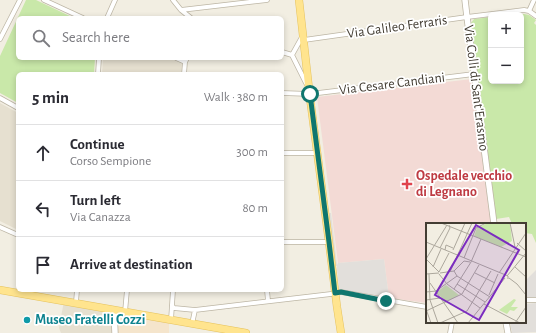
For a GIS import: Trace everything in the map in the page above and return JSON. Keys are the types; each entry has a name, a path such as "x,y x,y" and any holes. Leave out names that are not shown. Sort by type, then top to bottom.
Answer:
{"main road":[{"path":"299,0 309,91 329,242 333,293 341,333"},
{"path":"0,290 76,302 246,333"},
{"path":"337,307 337,333"}],"street":[{"path":"0,36 20,0"},
{"path":"44,0 79,16"},
{"path":"109,16 115,0"},
{"path":"173,0 189,16"},
{"path":"182,10 267,0"},
{"name":"Via Colli di Sant'Erasmo","path":"466,0 474,74 494,223"},
{"path":"534,0 529,11 536,16"},
{"name":"Via Galileo Ferraris","path":"304,37 524,10 529,11"},
{"path":"292,55 304,37"},
{"path":"284,53 292,55 309,91"},
{"path":"98,72 99,60"},
{"path":"184,72 186,60"},
{"name":"Via Cesare Candiani","path":"284,93 474,74"},
{"path":"0,98 16,107"},
{"path":"284,153 317,153"},
{"path":"0,227 16,235"},
{"path":"284,242 329,242"},
{"path":"76,302 77,292"},
{"path":"125,312 127,292"},
{"path":"172,320 173,292"},
{"path":"267,292 268,301"},
{"path":"172,306 174,308 195,310 341,292 426,307"},
{"path":"114,310 115,333"},
{"path":"192,324 195,310"},
{"path":"450,333 451,323"},
{"path":"506,323 508,333"}],"shaded area":[{"path":"103,60 173,60 182,64 181,72 102,72"},
{"name":"Ospedale vecchio di Legnano","path":"472,79 491,223 426,223 426,303 389,298 384,259 338,263 317,97"},
{"path":"0,103 16,112 16,229 0,221"},
{"path":"329,213 331,213 337,265 338,263 384,259 389,298 339,289"},
{"path":"536,270 536,297 526,298 526,280"},
{"path":"64,301 113,311 113,333 61,333 59,328"},
{"path":"536,303 536,332 512,333 510,323 526,323 526,304"},
{"path":"114,311 169,321 169,333 116,333"}],"green space":[{"path":"26,0 36,0 70,16 19,16"},
{"path":"524,14 529,15 536,20 534,23 536,25 536,243 532,234 526,233 526,223 512,223 509,217 496,219 471,23 474,19 488,17 488,84 524,84"},
{"path":"16,22 16,60 95,60 94,72 16,72 16,102 0,93 0,56"}],"place":[{"name":"Ospedale vecchio di Legnano","path":"407,184"},
{"name":"Museo Fratelli Cozzi","path":"27,320"}],"route":[{"path":"310,94 335,293 341,292 386,301"}]}
